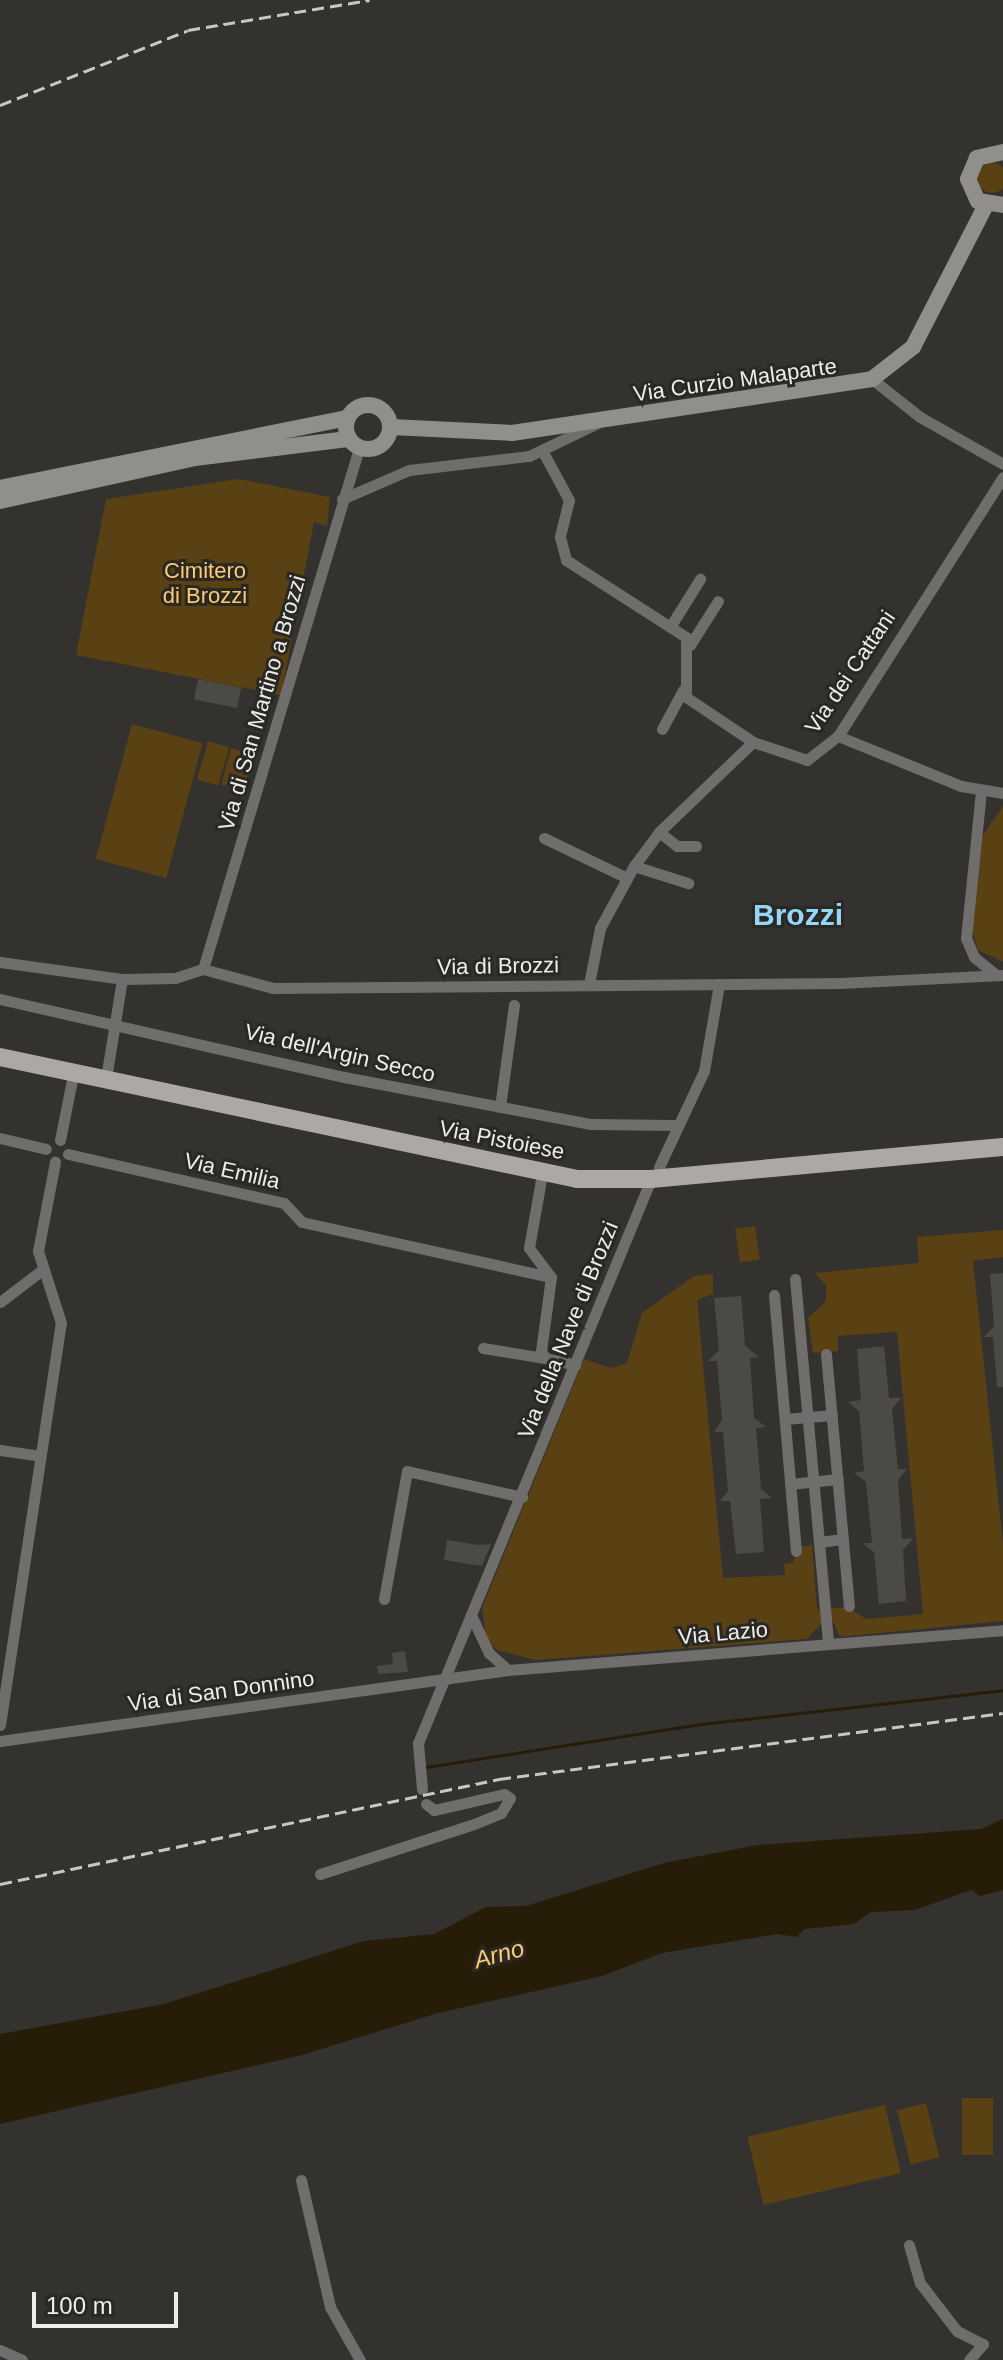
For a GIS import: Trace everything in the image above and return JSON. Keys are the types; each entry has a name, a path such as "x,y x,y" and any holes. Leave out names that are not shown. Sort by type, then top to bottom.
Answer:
{"main road":[{"name":"Via Pistoiese","path":"0,1049 74,1070 107,1072 543,1165 655,1173 1003,1138"},
{"name":"Via Pistoiese","path":"0,1057 74,1070 542,1174 655,1173 1003,1147"}],"street":[{"path":"994,205 970,189 969,170 984,153 1003,152"},
{"name":"Via Curzio Malaparte","path":"391,427 512,433 872,379 913,347 994,205"},
{"path":"872,379 920,417 1003,464"},
{"path":"0,488 348,418 357,407 372,404 385,411 391,427 381,445 354,443 195,458 0,501"},
{"path":"348,418 354,443"},
{"path":"342,499 409,470 543,452 602,420"},
{"name":"Via di San Martino a Brozzi","path":"203,969 342,499 354,443"},
{"path":"543,452 569,500 560,537 566,560 670,627 690,645"},
{"name":"Via dei Cattani","path":"683,690 753,742 807,760 838,736 1003,477"},
{"path":"670,627 700,579"},
{"path":"662,729 683,690 690,645 718,601"},
{"path":"838,736 981,791 1003,793"},
{"path":"589,984 592,949 634,866 659,832 753,742"},
{"path":"981,791 966,938 970,953 1000,975"},
{"path":"659,832 677,846 696,846"},
{"path":"544,838 627,878"},
{"path":"634,866 688,883"},
{"path":"0,962 122,979 175,978 203,969"},
{"name":"Via di Brozzi","path":"203,969 263,987 515,995 589,984 719,984 1000,975"},
{"path":"107,1072 122,979"},
{"name":"Via della Nave di Brozzi","path":"422,1789 416,1755 674,1125 704,1071 719,984"},
{"path":"500,1107 515,995"},
{"name":"Via dell'Argin Secco","path":"0,999 116,1021 344,1077 616,1129 674,1125"},
{"path":"55,1162 68,1154 60,1140 74,1070"},
{"path":"0,1138 46,1149 55,1162 39,1243 42,1270 61,1323 0,1725"},
{"path":"46,1149 60,1140"},
{"name":"Via Emilia","path":"68,1154 284,1203 302,1222 551,1277"},
{"path":"542,1174 529,1248 551,1277 541,1344 545,1358"},
{"path":"1,1301 42,1270"},
{"path":"795,1279 828,1644"},
{"path":"774,1295 796,1551"},
{"path":"483,1348 575,1365"},
{"path":"826,1354 849,1606"},
{"path":"779,1358 802,1356"},
{"path":"785,1419 832,1415"},
{"path":"0,1450 41,1456"},
{"path":"384,1599 407,1471 522,1497"},
{"path":"790,1484 838,1479"},
{"path":"819,1542 843,1539"},
{"path":"472,1617 489,1653 508,1670"},
{"name":"Via Lazio","path":"448,1679 508,1670 1003,1630"},
{"name":"Via di San Donnino","path":"0,1741 448,1679"},
{"path":"320,1874 474,1824 501,1813 510,1798 504,1794 427,1806"},
{"path":"301,2180 330,2307 360,2360"},
{"path":"909,2245 920,2283 957,2331 983,2344 969,2360"},
{"path":"0,2350 22,2360"}],"green space":[{"path":"992,163 1003,167 1007,178 1003,189 992,193 981,189 977,178 981,167"},
{"name":"Cimitero di Brozzi","path":"239,479 330,497 327,526 314,522 281,695 76,655 106,499"},
{"path":"132,724 203,743 166,878 96,859"},
{"path":"208,741 229,747 218,786 197,779"},
{"path":"231,748 253,754 243,791 221,785"},
{"path":"1003,806 1001,961 978,950 971,926 983,835"},
{"path":"755,1226 760,1260 740,1262 735,1229"},
{"path":"1003,1230 1003,1257 973,1261 1003,1544 1003,1621 840,1637 834,1623 820,1625 807,1639 536,1660 496,1650 486,1637 482,1608 584,1359 611,1368 627,1363 642,1313 694,1276 713,1274 713,1294 697,1300 723,1578 785,1575 784,1564 793,1562 799,1547 812,1545 817,1609 848,1607 866,1619 923,1614 897,1332 838,1336 838,1351 813,1353 808,1318 826,1301 826,1285 815,1273 919,1263 917,1237"},
{"path":"962,2098 993,2098 993,2155 962,2155"},
{"path":"926,2103 940,2157 910,2165 897,2110"},
{"path":"885,2105 901,2173 763,2205 748,2137"}],"water":[{"name":"Arno","path":"1003,1819 1003,1890 980,1896 971,1890 915,1910 871,1912 854,1924 804,1929 797,1937 777,1934 662,1953 602,1976 438,2013 302,2055 0,2124 0,2034 164,2004 364,1941 434,1934 486,1907 526,1906 664,1863 757,1845 981,1829"}],"building":[{"path":"198,679 241,687 237,708 194,700"},
{"path":"1003,1273 1003,1387 997,1387 993,1337 984,1337 994,1326 990,1274"},
{"path":"741,1296 745,1346 759,1357 750,1358 754,1418 766,1427 756,1428 761,1489 772,1498 760,1499 764,1552 736,1554 730,1501 720,1501 728,1491 723,1432 714,1432 722,1420 717,1361 708,1361 719,1350 714,1298"},
{"path":"884,1346 889,1398 901,1398 892,1409 898,1469 907,1469 898,1480 902,1539 914,1538 903,1550 906,1601 879,1604 874,1552 862,1543 872,1543 866,1482 854,1473 864,1471 859,1411 848,1402 861,1400 857,1349"},
{"path":"447,1540 491,1544 482,1566 444,1560"},
{"path":"405,1651 408,1672 378,1674 377,1666 393,1664 392,1653"}],"waterway":[{"path":"426,1767 701,1724 1003,1690"}],"railway":[{"path":"0,105 188,30 370,0"},
{"path":"0,1884 499,1779 1003,1713"}],"district":[{"name":"Brozzi","path":"798,915"}]}
